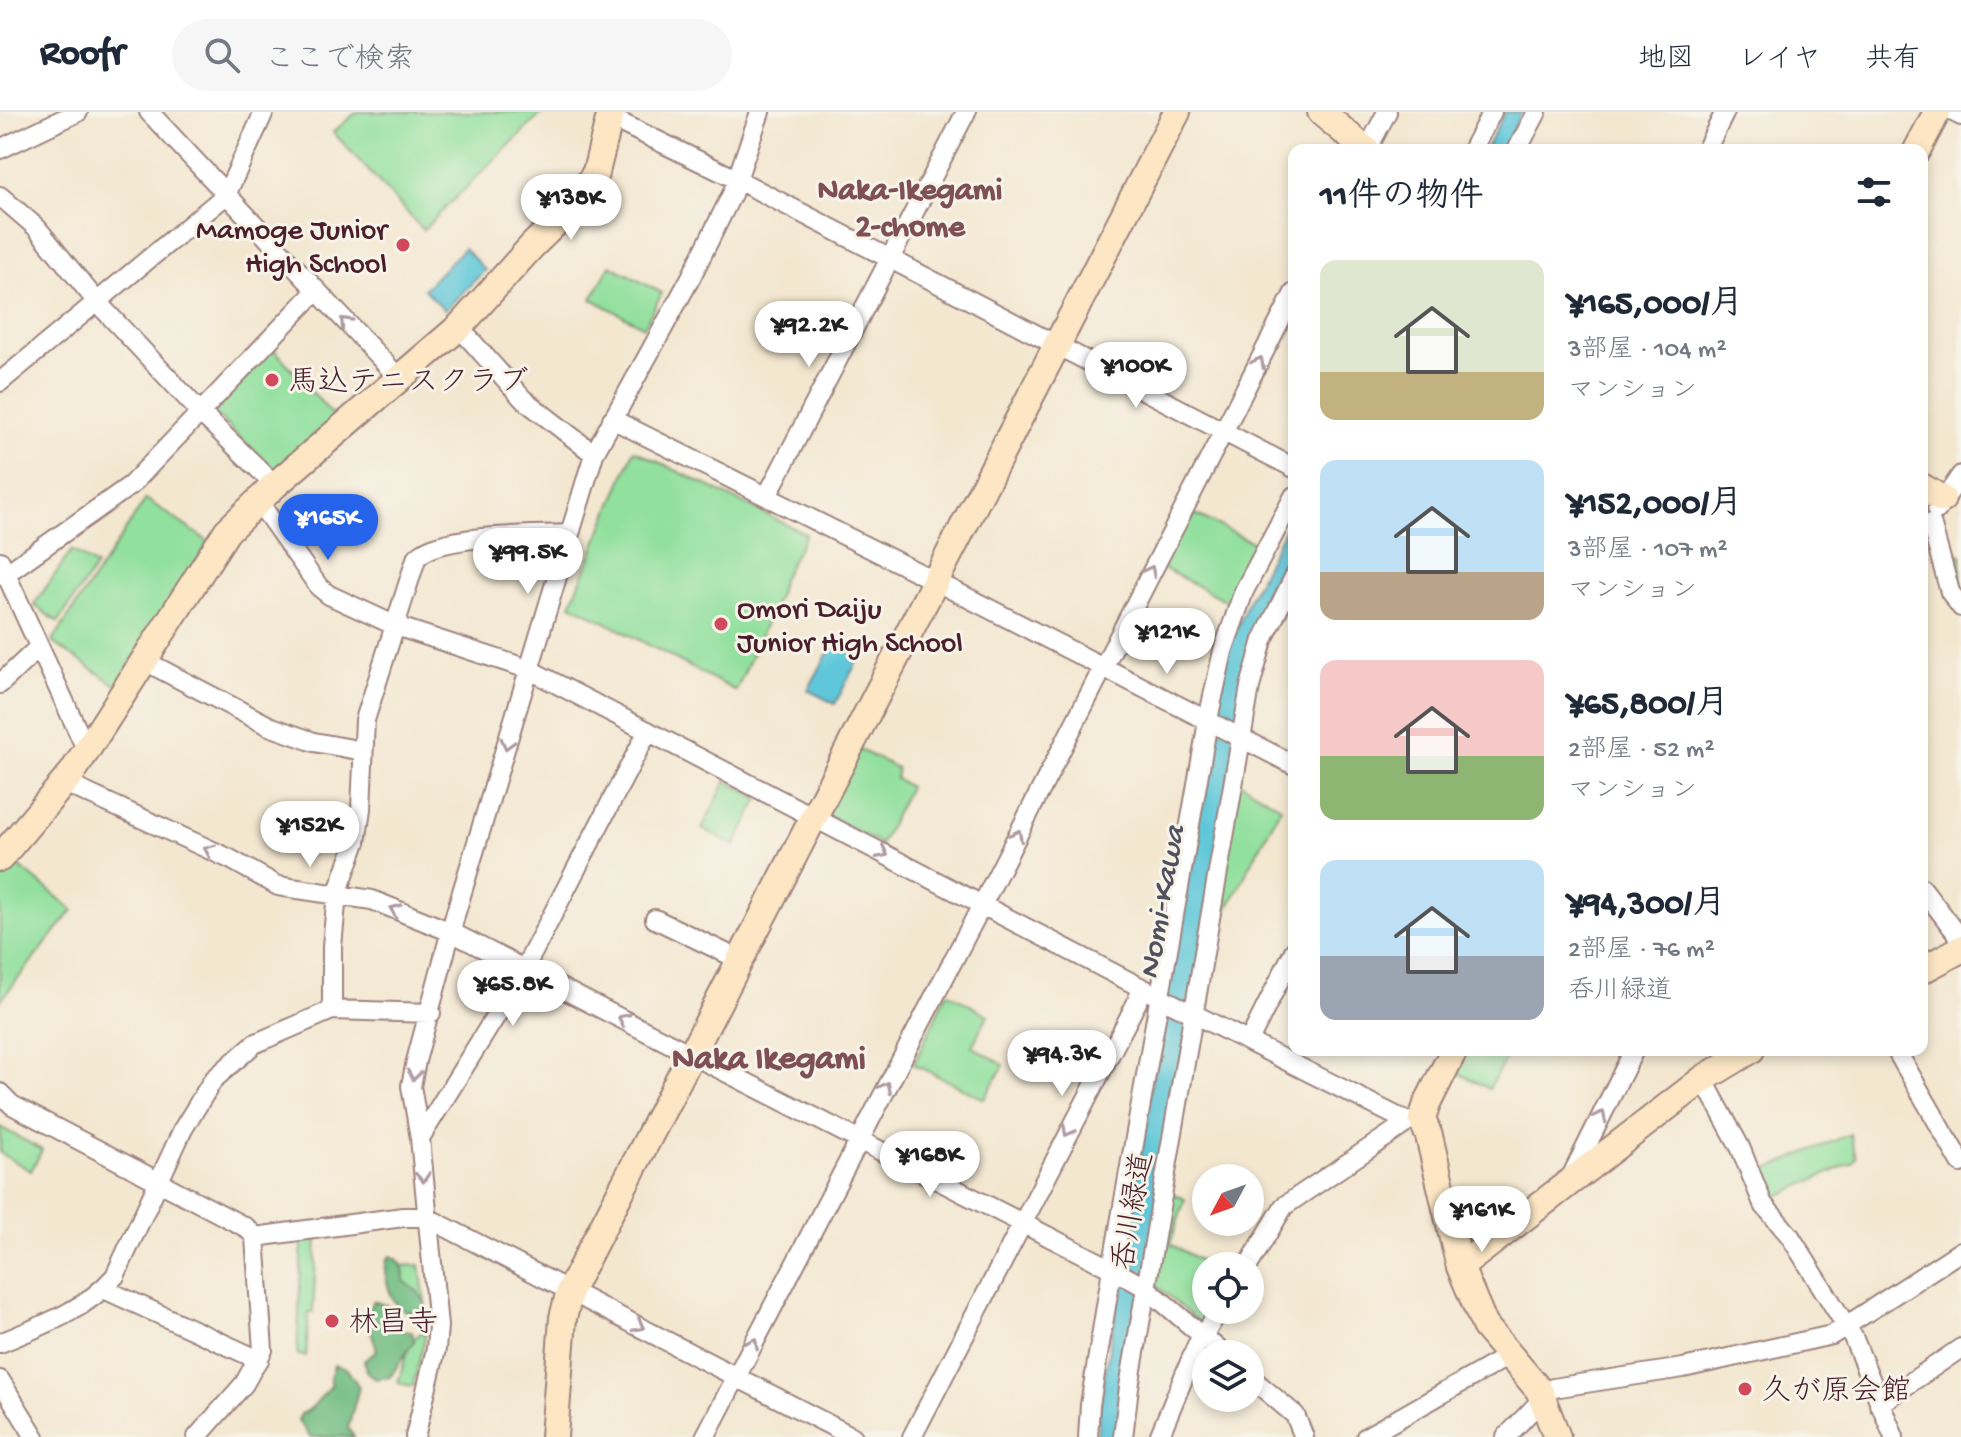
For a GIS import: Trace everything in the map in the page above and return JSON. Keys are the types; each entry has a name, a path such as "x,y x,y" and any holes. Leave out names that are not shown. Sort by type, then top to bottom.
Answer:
{"street":[{"path":"0,149 78,112"},
{"path":"149,112 399,378"},
{"path":"0,382 226,195 264,112"},
{"path":"415,1437 436,1349 438,1326 420,1138 411,1086 416,1061 528,669 594,454 691,277 738,180 760,112"},
{"path":"767,496 966,112"},
{"path":"554,1437 563,1318 570,1290 935,581 1062,348 1177,112"},
{"path":"1321,112 1360,144"},
{"path":"1370,144 1387,112"},
{"path":"1475,144 1492,112"},
{"path":"1520,144 1537,112"},
{"path":"1709,144 1725,112"},
{"path":"1920,144 1937,112"},
{"path":"1953,112 1961,116"},
{"path":"0,858 65,783 227,531 459,327 532,246 578,201 596,172 610,115 1288,465"},
{"path":"0,196 37,228 97,302 201,413 267,493 322,591 396,626 528,669 1140,987 1415,1120 1429,1136 1460,1267 1485,1326 1543,1397 1557,1437"},
{"path":"87,751 2,569 131,485 316,291"},
{"path":"705,1437 982,905 1288,305"},
{"path":"459,327 523,399 594,454"},
{"path":"612,419 1288,762"},
{"path":"1928,516 1932,493 1961,475"},
{"path":"1088,1437 1090,1405 1223,651 1244,591 1288,507"},
{"path":"1928,533 1950,592 1961,607"},
{"path":"332,1010 332,946 337,894 356,842 361,809 365,720 416,559 423,551 470,538 569,534"},
{"name":"呑川緑道","path":"1123,1437 1145,1287 1240,736 1263,640 1288,589"},
{"path":"0,684 39,647"},
{"path":"143,660 269,726 314,742 363,751"},
{"path":"420,1138 525,968 648,731"},
{"path":"65,783 230,859 278,886 372,900 451,932 525,968 1115,1270 1145,1287 1209,1340"},
{"path":"1928,896 1961,939"},
{"path":"655,919 740,960"},
{"path":"1928,967 1961,949"},
{"path":"1249,1041 1288,963"},
{"path":"912,1437 1137,1002 1140,987"},
{"path":"0,1343 59,1318 104,1289 115,1276 183,1129 213,1080 254,1044 332,1010 431,1013"},
{"path":"1256,1252 1284,1206 1415,1120 1427,1104 1451,1056"},
{"path":"1568,1183 1631,1056"},
{"path":"1460,1267 1703,1079 1741,1056"},
{"path":"1899,1056 1961,1163"},
{"path":"1703,1079 1740,1147 1763,1204 1790,1236 1846,1327 1894,1437"},
{"path":"0,1093 12,1105 247,1228 255,1237 264,1340 259,1360 244,1384 197,1437"},
{"path":"255,1237 403,1217 426,1217 853,1437"},
{"path":"1506,1437 1553,1388 1683,1368 1832,1335 1961,1251"},
{"path":"104,1289 259,1360"},
{"path":"1159,1437 1210,1324"},
{"path":"1879,1404 1961,1348"},
{"path":"1366,1437 1510,1355"},
{"path":"0,1380 35,1437"},
{"path":"1264,1389 1295,1415 1304,1437"}],"green space":[{"path":"357,112 543,112 423,230 333,132"},
{"path":"610,265 662,293 644,327 592,299"},
{"name":"馬込テニスクラブ","path":"273,348 336,419 278,474 213,412"},
{"path":"634,450 806,534 782,579 780,591 736,691 571,604"},
{"path":"146,499 209,542 116,685 52,642"},
{"path":"1189,511 1260,546 1232,604 1159,566"},
{"path":"72,550 96,566 58,622 34,605"},
{"path":"1948,551 1961,555 1961,591 1958,588"},
{"path":"858,749 897,768 896,779 909,787 881,844 826,815"},
{"path":"726,781 759,798 735,846 702,829"},
{"path":"1239,782 1281,807 1227,910 1218,905"},
{"path":"15,863 73,910 0,1001 0,882"},
{"path":"947,992 988,1015 972,1046 1004,1065 984,1099 914,1064"},
{"path":"1466,1056 1507,1056 1489,1089 1457,1072"},
{"path":"0,1127 42,1150 31,1171 0,1153"},
{"path":"1850,1134 1856,1157 1852,1163 1771,1199 1760,1172"},
{"path":"1166,1191 1185,1199 1170,1244 1192,1256 1192,1316 1150,1280"},
{"path":"317,1239 313,1312 309,1312 306,1357 297,1354 302,1242"},
{"path":"391,1256 402,1266 404,1281 418,1292 426,1304 424,1310 405,1311 394,1300 386,1272 387,1259"},
{"path":"420,1265 425,1302 400,1287 398,1266"},
{"path":"373,1301 387,1305 391,1312 389,1329 412,1332 414,1341 390,1377 376,1379 366,1371 364,1361 377,1350 366,1315"},
{"path":"421,1333 426,1333 413,1386 398,1383 410,1342"},
{"path":"334,1365 347,1369 359,1387 348,1428 354,1437 310,1437 298,1420 332,1385 330,1378"}],"water":[{"path":"1505,112 1522,112 1505,144 1488,144"},
{"path":"464,248 485,270 445,310 424,289"},
{"path":"1288,523 1288,579 1259,635 1123,1437 1097,1437 1165,992 1228,649 1249,599"},
{"path":"835,640 861,654 835,704 808,690"}],"place":[{"name":"Mamoge Junior High School","path":"403,245"},
{"name":"馬込テニスクラブ","path":"272,380"},
{"name":"Omori Daiju Junior High School","path":"721,624"},
{"name":"林昌寺","path":"332,1321"},
{"name":"久が原会館","path":"1745,1389"}],"district":[{"name":"Naka-Ikegami 2-chome","path":"910,206"},
{"name":"Naka Ikegami","path":"769,1055"}],"water label":[{"name":"Nomi-Kawa","path":"1159,902"}]}
